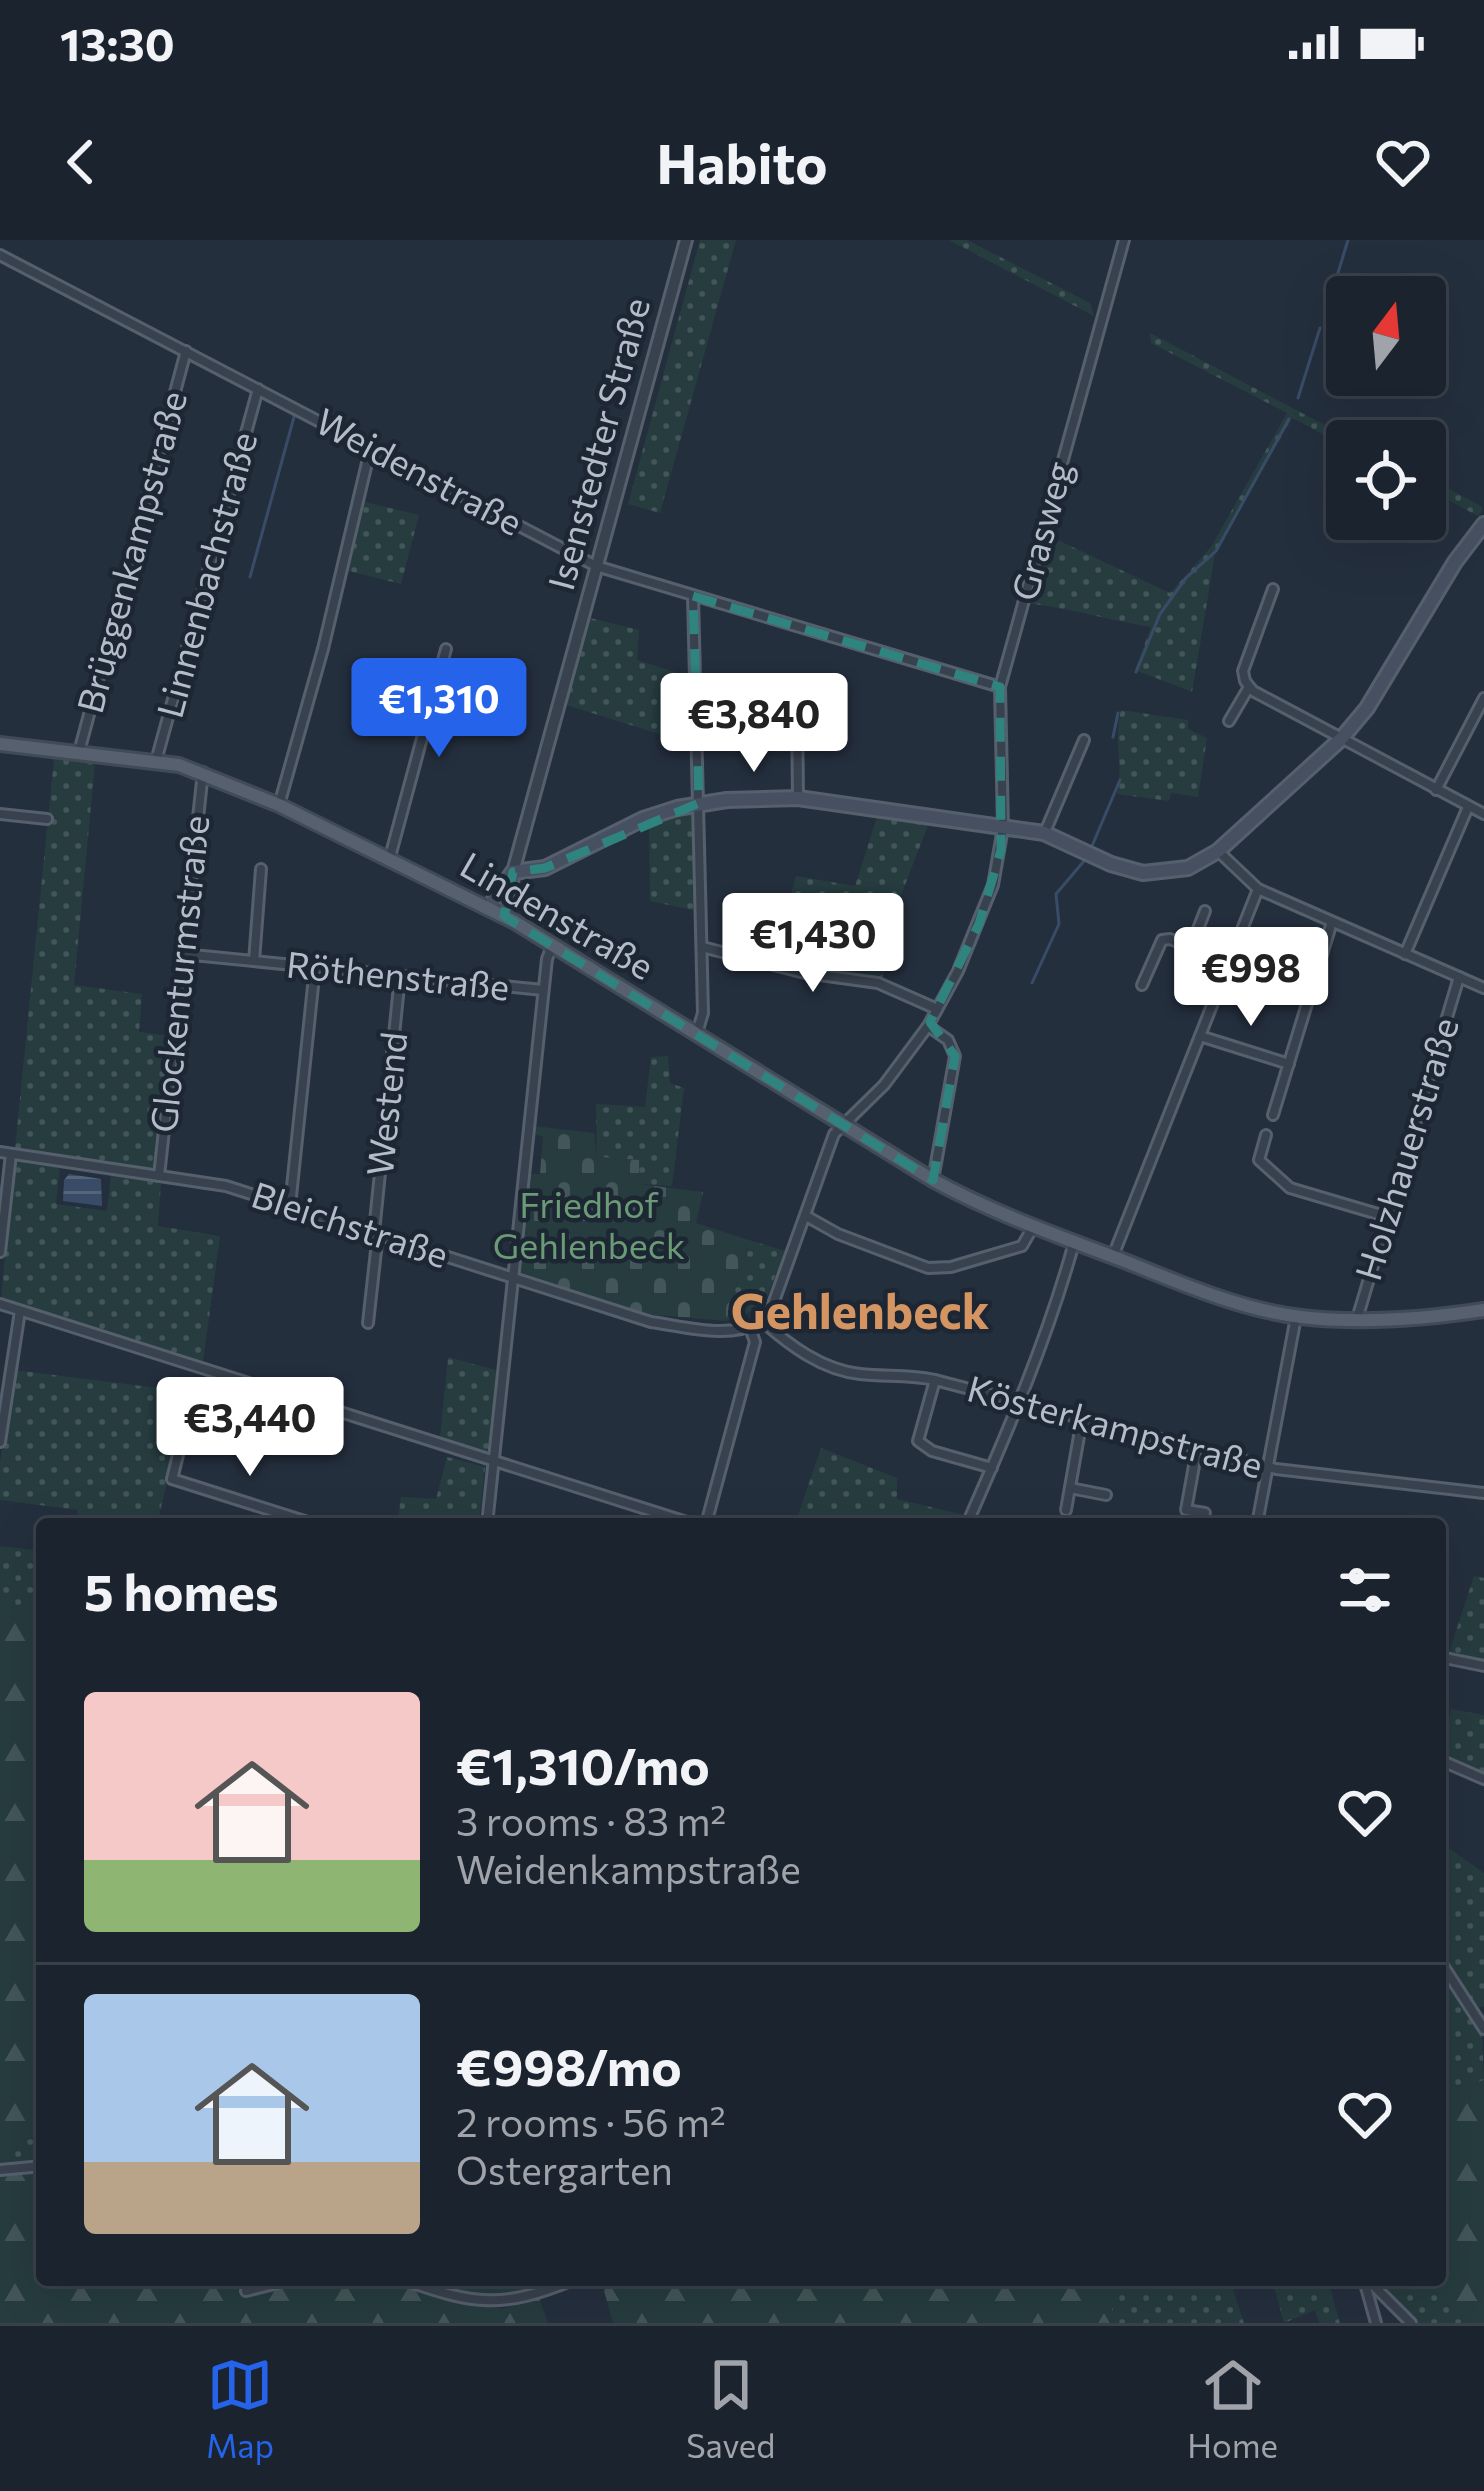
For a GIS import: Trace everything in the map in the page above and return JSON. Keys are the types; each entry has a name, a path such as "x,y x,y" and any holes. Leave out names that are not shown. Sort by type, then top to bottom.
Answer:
{"main road":[{"path":"513,872 545,868 643,819 699,803 798,798 1044,833 1111,864 1143,873 1188,868 1218,851 1341,740 1367,708 1455,562 1484,524"},
{"name":"Lindenstraße","path":"0,744 156,761 203,772 279,805 504,916 933,1180 1074,1243 1256,1308 1296,1317 1357,1320 1484,1310"},
{"name":"Isenstedter Straße","path":"488,907 513,872"},
{"name":"Isenstedter Straße","path":"504,916 513,872"}],"street":[{"name":"Isenstedter Straße","path":"513,872 686,240"},
{"name":"Grasweg","path":"842,1123 884,1085 928,1026 979,924 993,885 1003,828 1000,687 1124,240"},
{"name":"Weidenstraße","path":"0,255 596,566 1000,687"},
{"name":"Brüggenkampstraße","path":"79,752 186,351"},
{"name":"Linnenbachstraße","path":"156,761 258,389"},
{"path":"279,805 371,446"},
{"path":"1273,590 1243,671 1249,687 1484,814"},
{"path":"693,596 703,1013 697,1034"},
{"path":"390,857 446,650"},
{"path":"1229,721 1249,687"},
{"path":"1436,790 1484,698"},
{"path":"797,707 798,798"},
{"path":"772,708 824,707"},
{"path":"1044,833 1084,740"},
{"name":"Glockenturmstraße","path":"159,1176 203,772"},
{"path":"1405,954 1468,807"},
{"path":"0,814 47,819"},
{"path":"1218,851 1258,889 1484,988"},
{"name":"Röthenstraße","path":"254,961 261,869"},
{"path":"1113,1257 1258,889"},
{"path":"1191,947 1205,911"},
{"path":"1273,1115 1332,922"},
{"path":"1142,985 1162,940 1229,962"},
{"path":"488,1518 543,990 553,945"},
{"path":"702,947 805,973 878,983 937,1009"},
{"name":"Röthenstraße","path":"183,954 543,990"},
{"path":"290,1206 315,967"},
{"name":"Westend","path":"368,1323 400,976"},
{"name":"Holzhauerstraße","path":"1357,1320 1459,977"},
{"path":"928,1026 948,1040 955,1056 933,1180"},
{"path":"1200,1036 1288,1064"},
{"path":"708,1518 754,1342 750,1328 772,1307 842,1123"},
{"path":"1266,1135 1259,1160 1290,1188 1388,1217"},
{"path":"0,1252 5,1153"},
{"name":"Bleichstraße","path":"5,1153 226,1186 651,1322 717,1332 750,1328"},
{"path":"806,1216 838,1234 936,1268 1022,1246 1033,1227"},
{"path":"970,1518 1021,1403 1074,1243"},
{"path":"0,1304 674,1518"},
{"path":"0,1442 20,1311"},
{"path":"1258,1518 1296,1317"},
{"name":"Kösterkampstraße","path":"762,1321 794,1350 851,1373 935,1380 1267,1467 1484,1493"},
{"path":"935,1380 918,1441 932,1451 992,1468"},
{"path":"268,1390 266,1396 183,1436 172,1479 295,1518"},
{"path":"1066,1510 1082,1419"},
{"path":"1197,1448 1186,1510 1204,1514"},
{"path":"1070,1488 1106,1496"},
{"path":"1446,1658 1484,1666"},
{"path":"1446,1763 1484,1779"},
{"path":"1446,1969 1484,2029"},
{"path":"0,2170 36,2167"},
{"path":"246,2291 266,2286"},
{"path":"424,2286 501,2303 557,2286"},
{"path":"1367,2286 1376,2323"},
{"path":"1372,2286 1411,2323"}],"highlighted area":[{"path":"693,596 1000,687 1001,850 979,924 930,1022 955,1056 933,1180 504,916 513,872 545,868 699,803"}],"green space":[{"path":"700,240 736,240 660,513 628,504"},
{"path":"949,240 967,240 1090,303 1094,316"},
{"path":"1150,333 1326,426 1326,436 1292,418 1215,554 1192,692 1135,670 1151,627 1027,603 1045,534 1170,593 1211,547 1287,413 1151,343"},
{"path":"1446,487 1481,506 1478,516 1446,499"},
{"path":"361,501 419,515 401,584 345,570"},
{"path":"590,618 639,630 637,660 690,677 692,744 566,705"},
{"path":"1121,710 1188,720 1188,729 1207,738 1198,797 1171,793 1169,801 1117,794"},
{"path":"54,759 95,763 74,985 142,994 139,1032 170,1036 156,1166 151,1168 15,1148"},
{"path":"689,812 694,815 697,907 693,910 650,901 649,826"},
{"path":"877,817 928,825 879,953 883,956 880,966 886,968 881,981 807,969 818,932 783,922 796,876 855,886"},
{"path":"668,1056 670,1083 684,1088 672,1186 639,1184 638,1160 597,1157 596,1104 645,1107 651,1057"},
{"name":"Friedhof Gehlenbeck","path":"533,1126 594,1133 597,1157 639,1160 639,1184 703,1192 696,1223 749,1240 726,1321 645,1314 523,1275 518,1269 528,1174 540,1174 543,1137 533,1133"},
{"path":"14,1160 60,1167 56,1204 107,1211 111,1175 161,1183 158,1226 220,1236 203,1362 1,1298"},
{"path":"749,1240 785,1251 763,1307 726,1321"},
{"path":"448,1357 499,1371 490,1447 485,1453 440,1438"},
{"path":"14,1370 166,1389 158,1430 179,1434 158,1518 77,1518 78,1510 0,1500 0,1463"},
{"path":"821,1448 897,1478 897,1499 964,1515 963,1518 797,1518"},
{"path":"447,1457 485,1467 480,1518 398,1518 401,1497 436,1499"},
{"path":"0,1546 36,1550 36,1612 0,1605"},
{"path":"1474,1576 1484,1578 1484,1660 1449,1652"},
{"path":"0,1605 36,1612 36,2136 10,2143 1,2165 3,2175 36,2171 36,2286 243,2286 246,2298 285,2286 412,2286 502,2309 539,2298 548,2323 0,2323"},
{"path":"1451,1709 1484,1715 1484,1775 1446,1760"},
{"path":"1446,1850 1484,1873 1484,2006 1477,2008 1446,1963"},
{"path":"1446,1975 1482,2031 1484,2080 1447,2095"},
{"path":"1484,2080 1484,2323 1468,2323 1433,2286 1446,2286 1447,2095"},
{"path":"36,2136 36,2162 1,2165 10,2143"},
{"path":"442,2286 541,2286 501,2299"},
{"path":"603,2286 1105,2286 1116,2323 613,2323"},
{"path":"1105,2286 1232,2286 1244,2323 1116,2323"},
{"path":"1274,2286 1330,2286 1340,2323 1319,2323 1315,2310 1284,2323"},
{"path":"1378,2286 1433,2286 1468,2323 1415,2323"}],"water":[{"path":"69,1174 101,1179 102,1206 63,1201"}],"waterway":[{"path":"1337,276 1348,240"},
{"path":"1298,398 1320,328"},
{"path":"250,577 294,417"},
{"path":"1136,672 1160,614 1186,578 1216,551 1289,419"},
{"path":"1113,737 1118,713"},
{"path":"1092,846 1120,780"},
{"path":"1032,983 1059,924 1056,894 1084,861"}],"district":[{"name":"Gehlenbeck","path":"860,1312"}]}
